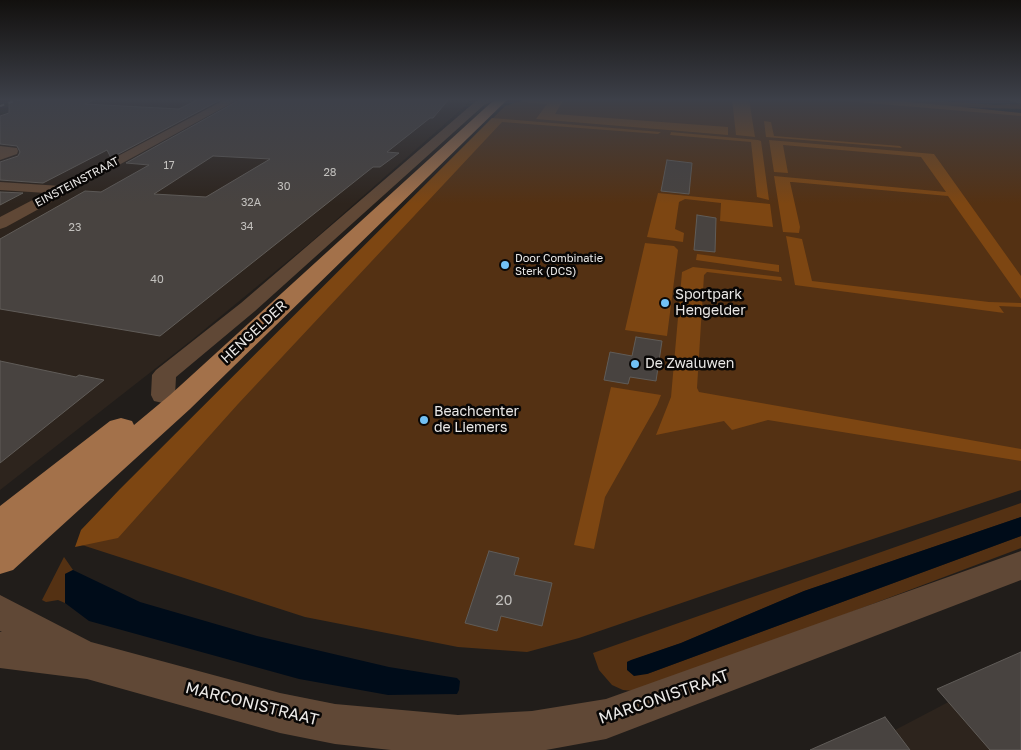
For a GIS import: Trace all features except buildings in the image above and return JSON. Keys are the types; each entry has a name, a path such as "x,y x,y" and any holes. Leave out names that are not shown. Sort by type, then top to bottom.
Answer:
{"main road":[{"name":"HENGELDER","path":"0,526 266,311 457,134"},
{"name":"HENGELDER","path":"0,558 180,402 459,134"}],"street":[{"name":"EINSTEINSTRAAT","path":"0,224 168,134"},
{"path":"0,150 12,151 0,156"},
{"path":"0,186 62,190"},
{"name":"MARCONISTRAAT","path":"0,650 87,660 280,712 336,724 458,736 532,732 606,719 679,694 1021,564"},
{"name":"MARCONISTRAAT","path":"0,612 87,660"}],"shaded area":[{"path":"0,134 433,134 311,242 193,339 0,490"},
{"path":"476,134 491,134 238,404 118,538 75,547 81,530"},
{"name":"Sportpark Hengelder","path":"477,134 1021,134 1021,490 579,638 527,652 458,647 305,617 79,544 84,530"},
{"path":"693,134 761,141 769,200 757,197 751,142 670,135"},
{"path":"755,134 755,137 736,135"},
{"path":"766,134 774,134 774,136 900,146 902,148 766,137"},
{"path":"769,140 934,154 1021,276 1021,299 948,196 790,182 800,227 799,233 783,232 774,176 946,192 921,157 783,145 788,173 774,172"},
{"path":"658,193 770,204 773,227 720,221 721,203 685,199 679,202 675,229 684,233 683,242 647,237"},
{"path":"786,236 802,239 812,281 989,302 1021,303 1021,307 999,306 1004,313 795,285"},
{"path":"645,243 674,246 678,250 667,336 625,330"},
{"path":"697,254 779,265 779,272 696,260"},
{"path":"693,267 781,277 782,281 707,272 704,275 697,388 699,392 1021,449 1021,461 768,420 732,430 724,421 656,435 671,397 682,272"},
{"path":"611,387 661,395 605,497 594,549 574,545"},
{"path":"1021,503 1021,517 804,591 681,643 627,662 647,674 1021,536 1021,548 700,669 634,691 623,690 612,685 599,670 593,653"},
{"path":"64,557 73,570 65,574 65,603 58,600 46,602 42,600"},
{"path":"1021,664 1021,750 857,750"}],"water":[{"path":"1021,517 1021,536 647,674 634,676 627,670 627,662 631,660 681,643 804,591"},
{"path":"73,570 140,602 257,636 389,667 457,678 460,681 459,690 457,694 388,695 299,679 89,621 65,603 65,574"}],"place":[{"name":"Door Combinatie Sterk (DCS)","path":"505,265"},
{"name":"Sportpark Hengelder","path":"665,303"},
{"name":"De Zwaluwen","path":"635,364"},
{"name":"Beachcenter de Liemers","path":"424,420"}]}
